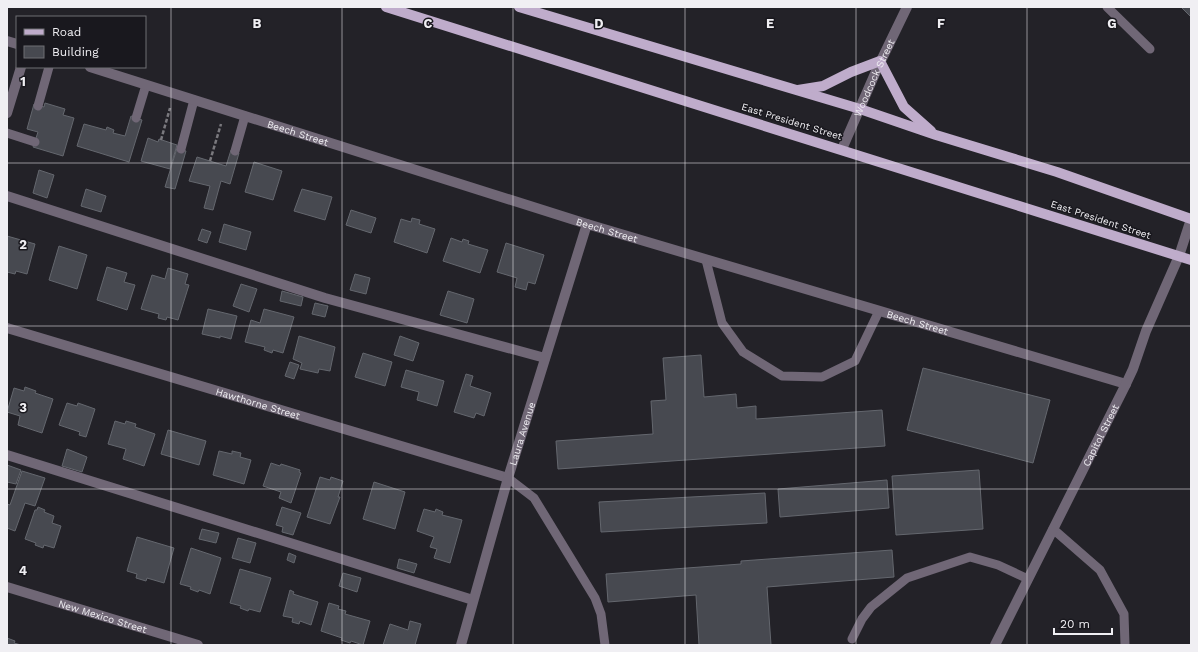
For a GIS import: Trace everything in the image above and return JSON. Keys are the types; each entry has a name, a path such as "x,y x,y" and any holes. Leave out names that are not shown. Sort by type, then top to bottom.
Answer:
{"main road":[{"name":"East President Street","path":"386,7 842,149 1191,260"},
{"path":"519,7 860,109 936,135 1057,172 1191,219"},
{"path":"796,90 822,86 851,72 880,61 904,106 936,135"}],"street":[{"name":"Woodcock Street","path":"842,149 880,61 907,7"},
{"path":"7,113 21,68"},
{"name":"Beech Street","path":"93,68 587,224 1126,384"},
{"path":"7,196 325,298 545,358"},
{"name":"Capitol Street","path":"994,645 1126,384 1146,331 1178,256 1191,219"},
{"name":"Laura Avenue","path":"460,645 508,478 587,224"},
{"name":"Hawthorne Street","path":"7,328 508,478"},
{"path":"7,455 474,600"},
{"name":"New Mexico Street","path":"7,587 198,645"}],"lane":[{"path":"1107,7 1150,49"},
{"path":"38,106 49,68"},
{"path":"136,118 146,84"},
{"path":"181,149 194,100"},
{"path":"235,151 245,116"},
{"path":"7,133 35,142"},
{"path":"706,260 722,323 743,352 782,376 822,377 855,361 879,311"},
{"path":"508,478 534,498 595,598 601,614 605,645"},
{"path":"1053,529 1100,570 1124,614 1125,645"},
{"path":"852,639 870,607 907,578 970,557 998,565 1028,579"}],"path":[{"path":"161,140 175,94"},
{"path":"210,161 226,110"}],"building":[{"path":"1181,7 1191,7 1191,17"},
{"path":"45,103 65,109 63,115 74,118 63,156 33,147 38,132 27,129 34,104 44,107"},
{"path":"131,116 142,120 129,162 77,146 84,124 106,130 107,127 114,130 113,133 125,136"},
{"path":"148,138 158,142 159,139 177,145 170,169 141,161"},
{"path":"177,148 186,151 175,189 165,187"},
{"path":"231,150 239,153 230,184 221,181 213,210 204,208 210,186 189,181 197,157 226,166"},
{"path":"254,162 282,171 273,200 245,192"},
{"path":"39,170 54,175 47,198 33,193"},
{"path":"86,189 106,196 101,212 81,206"},
{"path":"302,189 332,197 325,220 294,211"},
{"path":"351,210 376,218 371,233 346,225"},
{"path":"412,218 420,220 419,224 435,229 427,253 394,242 401,219 411,222"},
{"path":"224,224 251,232 246,250 219,242"},
{"path":"202,229 211,232 207,243 198,240"},
{"path":"7,236 35,244 27,274 16,271 15,274 7,272"},
{"path":"451,238 462,242 463,239 469,241 468,244 488,250 480,273 443,261"},
{"path":"506,243 544,255 535,284 528,282 526,290 515,287 517,278 497,272"},
{"path":"59,246 87,255 77,289 49,280"},
{"path":"107,267 127,273 124,282 135,285 127,310 97,300"},
{"path":"168,268 188,274 185,284 189,285 178,320 167,317 166,320 158,318 159,314 141,309 152,275 165,279"},
{"path":"355,274 370,278 366,294 350,290"},
{"path":"241,284 257,289 249,312 233,306"},
{"path":"282,291 303,297 301,306 280,301"},
{"path":"448,291 474,299 467,323 440,315"},
{"path":"315,303 328,306 325,317 312,314"},
{"path":"208,309 237,316 231,339 202,334"},
{"path":"264,309 294,317 283,353 273,350 272,353 264,350 265,347 245,342 251,320 260,323"},
{"path":"299,336 335,347 330,371 319,369 318,373 300,369 302,363 293,359"},
{"path":"400,336 419,343 413,361 394,355"},
{"path":"363,353 392,362 385,386 355,377"},
{"path":"701,355 704,397 736,394 737,408 756,406 756,419 882,410 885,446 558,469 556,441 653,434 651,401 666,400 663,358"},
{"path":"290,362 299,365 294,379 285,376"},
{"path":"923,368 1050,400 1033,463 907,430"},
{"path":"406,370 444,381 437,406 417,400 419,392 401,387"},
{"path":"466,374 473,376 470,386 491,393 484,416 476,413 474,418 454,412"},
{"path":"25,387 36,391 35,393 53,399 42,433 18,425 20,416 7,412 14,388 24,391"},
{"path":"67,403 77,406 78,403 95,409 86,437 79,435 80,432 59,425"},
{"path":"115,421 125,424 126,421 136,424 135,427 155,434 144,466 123,459 126,449 108,444"},
{"path":"168,430 206,441 199,465 161,454"},
{"path":"67,449 87,457 82,472 62,466"},
{"path":"219,451 232,454 232,451 241,453 240,457 251,460 244,484 213,475"},
{"path":"271,463 280,466 281,464 300,470 299,472 301,473 291,503 279,498 281,492 263,486"},
{"path":"7,465 21,470 16,484 7,482"},
{"path":"979,470 983,529 896,535 892,476"},
{"path":"22,471 45,478 35,506 25,503 15,531 7,528 7,504 10,505"},
{"path":"320,477 330,480 331,477 343,481 338,497 340,497 330,524 307,517"},
{"path":"887,480 889,508 780,517 778,489"},
{"path":"374,482 405,492 395,529 363,519"},
{"path":"765,493 767,523 601,532 599,502"},
{"path":"38,507 45,510 44,512 54,516 52,523 61,526 54,548 44,545 43,548 35,545 36,543 25,539 35,510 37,510"},
{"path":"282,507 301,513 293,535 282,532 283,527 276,525"},
{"path":"424,509 435,512 436,509 443,512 442,515 462,520 450,563 434,558 437,549 430,547 434,537 417,531"},
{"path":"202,529 219,533 216,543 199,539"},
{"path":"137,537 174,548 164,583 147,578 146,581 136,578 137,574 127,571"},
{"path":"238,538 256,543 250,563 232,558"},
{"path":"191,548 221,558 210,594 199,590 198,592 190,589 191,587 180,584"},
{"path":"892,550 894,577 767,587 771,645 699,645 696,595 608,602 606,574 741,564 741,561"},
{"path":"289,553 296,556 294,563 287,560"},
{"path":"399,559 417,564 414,573 397,568"},
{"path":"240,569 271,578 260,612 249,609 248,611 240,608 241,606 230,603"},
{"path":"343,573 361,578 357,592 339,586"},
{"path":"290,590 294,592 293,594 318,602 311,625 300,621 299,624 292,622 293,618 283,616"},
{"path":"329,603 339,606 338,609 346,611 345,614 370,621 363,645 351,641 350,643 341,640 342,638 321,631"},
{"path":"410,621 421,624 415,645 383,645 390,624 408,630"},
{"path":"7,638 15,641 14,643 21,645 7,645"}]}
